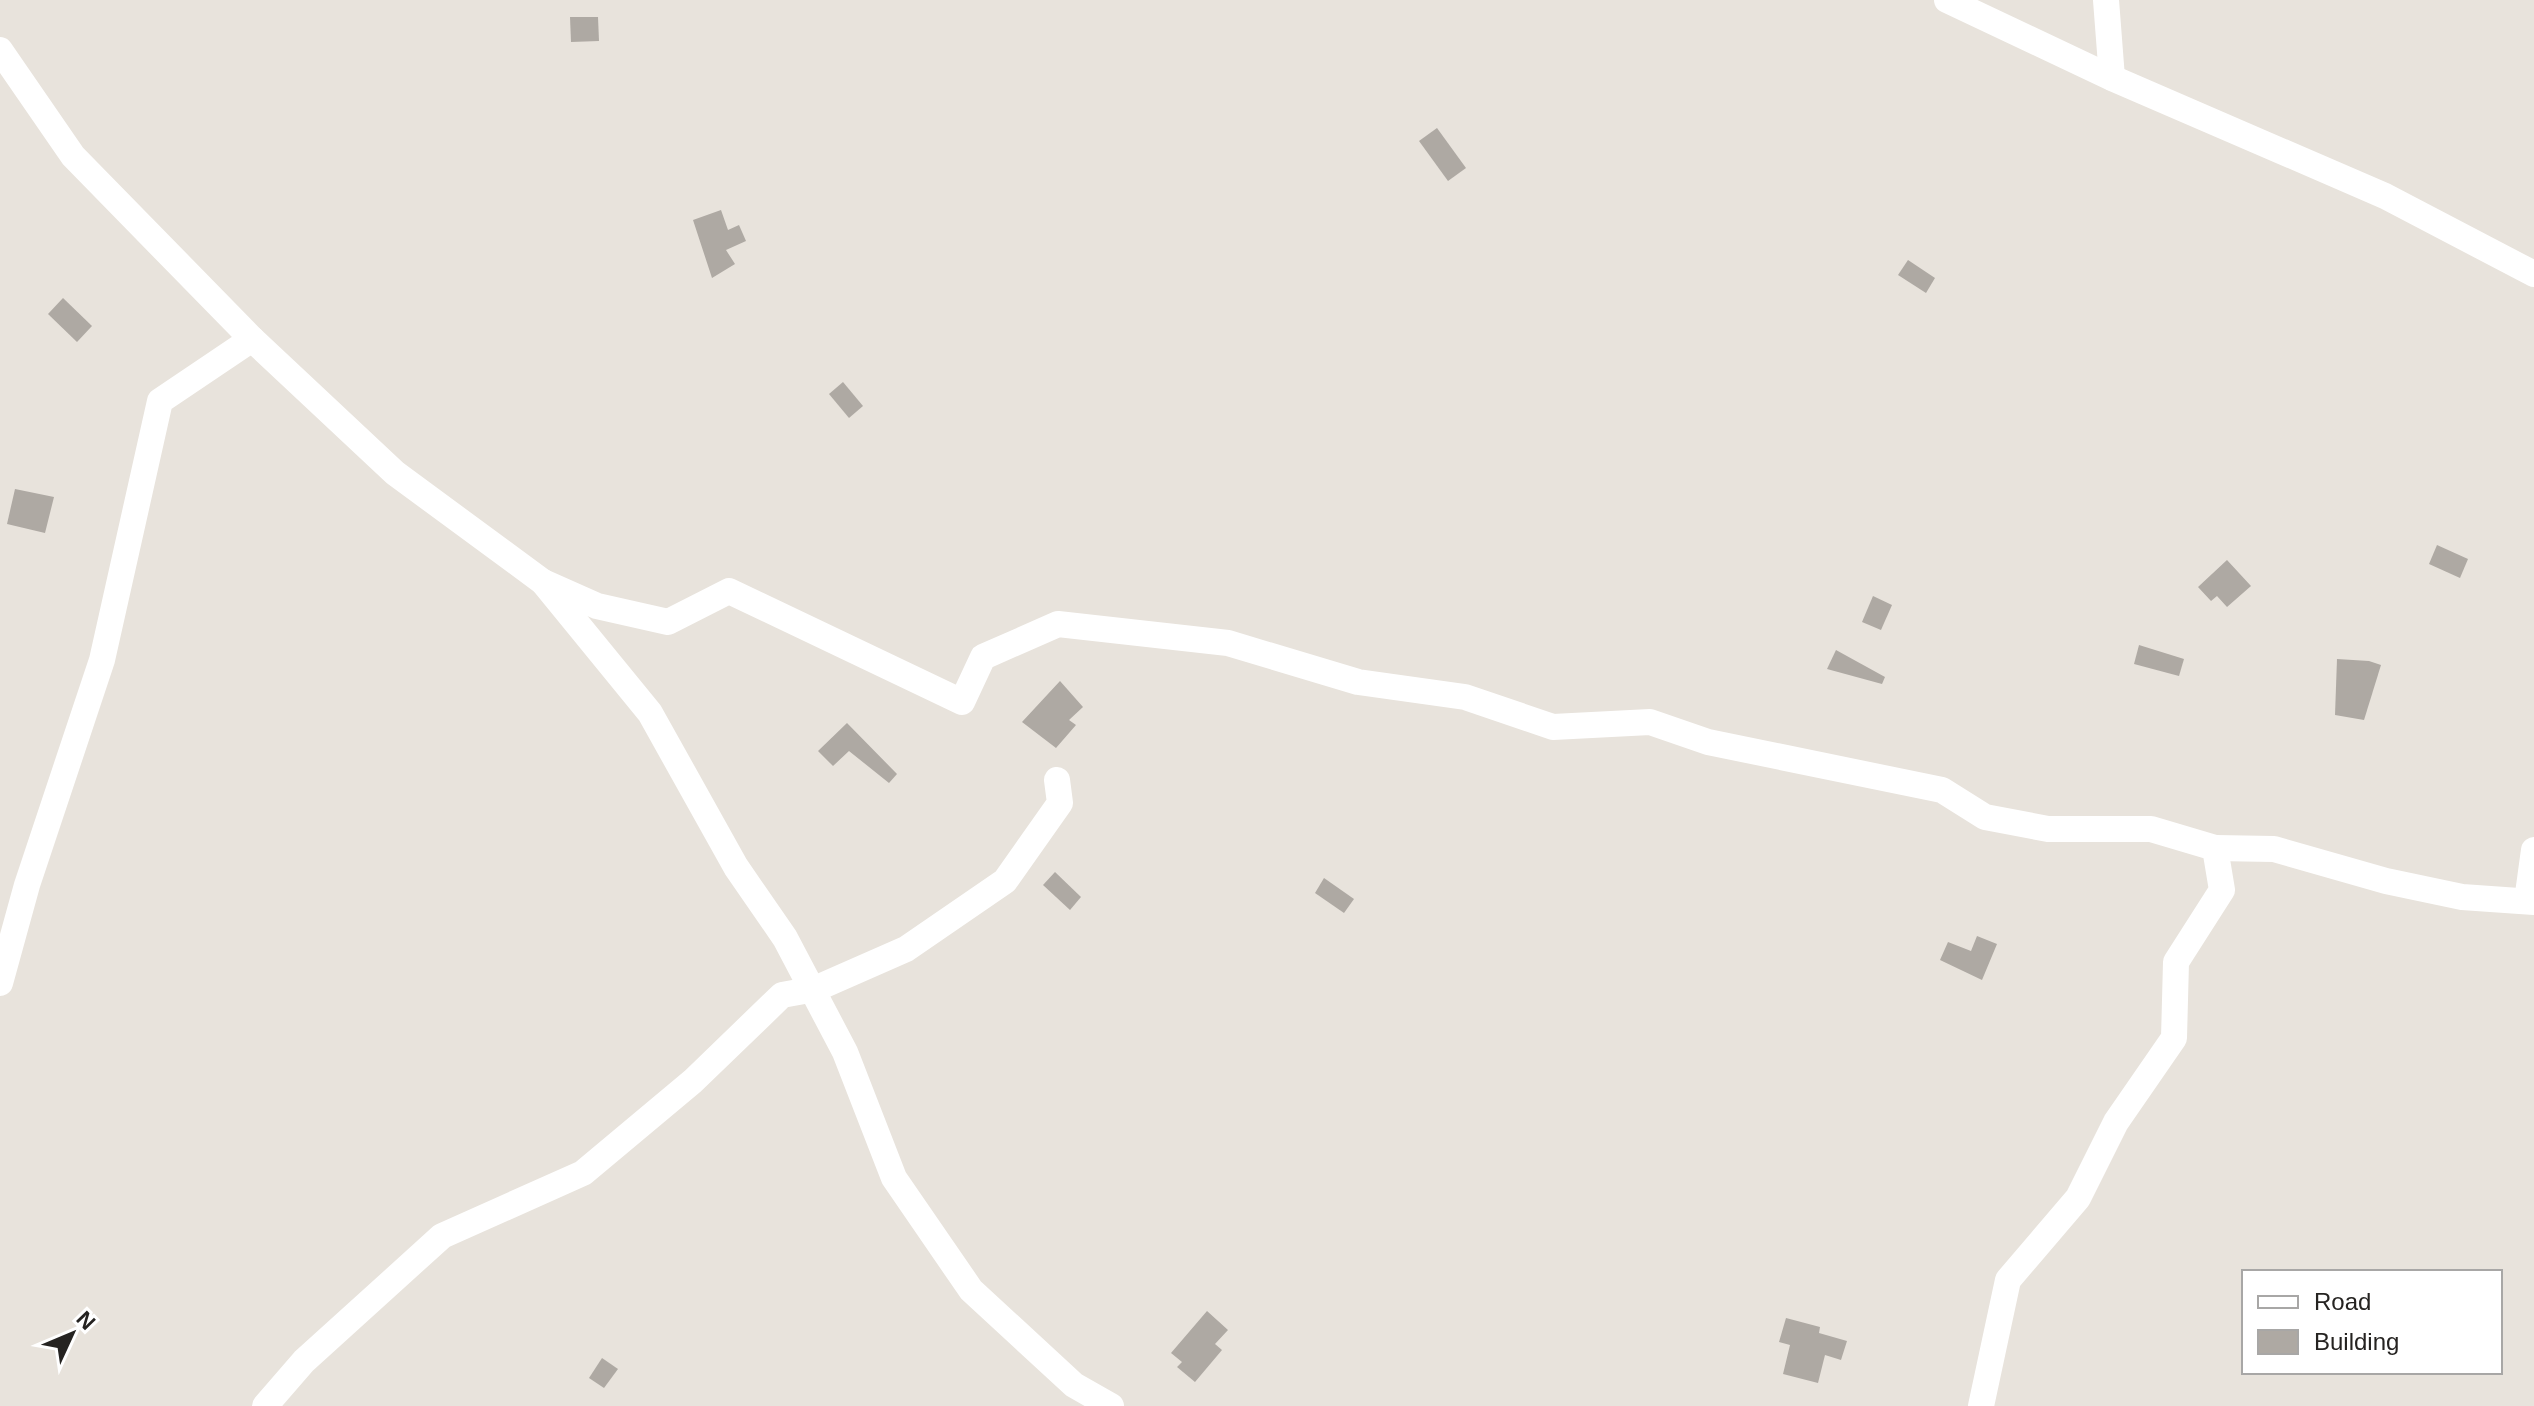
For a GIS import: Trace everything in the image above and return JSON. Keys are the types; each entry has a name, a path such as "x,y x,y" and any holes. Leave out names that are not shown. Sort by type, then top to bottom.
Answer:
{"street":[{"path":"1947,0 2112,78 2385,196 2534,274"},
{"path":"2106,0 2112,78"},
{"path":"0,50 73,156 252,339 395,473 543,582 597,606 668,622 729,591 962,702 983,657 1058,624 1213,642 1295,660 1358,682 1465,697 1553,727 1650,722 1708,742 1942,790 1985,817 2048,829 2151,829 2215,848 2274,849 2401,884 2462,897 2530,902 2534,850"},
{"path":"0,983 27,885 102,660 160,401 252,339"},
{"path":"543,582 650,713 736,867 815,989 845,1052 894,1178 971,1290 1074,1385 1111,1406"},
{"path":"265,1406 304,1361 442,1236 583,1173 693,1081 782,995 815,989 906,949 1005,881 1060,803 1057,780"},
{"path":"1981,1406 2008,1280 2078,1198 2116,1122 2174,1038 2176,962 2222,890 2215,848"}],"building":[{"path":"570,17 598,17 599,41 571,42"},
{"path":"1437,128 1466,168 1448,181 1419,141"},
{"path":"721,210 728,230 739,225 746,241 726,250 735,264 712,278 693,220"},
{"path":"1908,260 1935,278 1926,293 1898,275"},
{"path":"63,298 92,326 77,342 48,314"},
{"path":"843,382 863,406 849,418 829,394"},
{"path":"15,489 54,497 45,533 7,524"},
{"path":"2437,545 2468,559 2460,578 2429,564"},
{"path":"2227,560 2251,586 2227,607 2217,596 2211,601 2198,587"},
{"path":"1873,596 1892,605 1881,630 1862,622"},
{"path":"2139,645 2184,659 2179,676 2134,664"},
{"path":"1836,650 1885,677 1882,684 1827,669"},
{"path":"2337,659 2381,665 2364,720 2335,715"},
{"path":"1060,681 1083,707 1069,720 1076,725 1056,748 1022,722"},
{"path":"847,723 897,774 889,783 849,751 833,766 818,751"},
{"path":"1055,872 1081,897 1070,910 1043,885"},
{"path":"1324,878 1354,899 1344,913 1315,893"},
{"path":"1977,936 1997,944 1982,980 1940,960 1948,942 1971,951"},
{"path":"1207,1311 1228,1330 1215,1344 1222,1350 1195,1382 1177,1367 1182,1362 1171,1353"},
{"path":"1786,1318 1820,1327 1819,1333 1847,1341 1841,1360 1825,1355 1818,1383 1783,1374 1790,1345 1779,1342"},
{"path":"602,1358 618,1369 604,1388 589,1378"}]}
